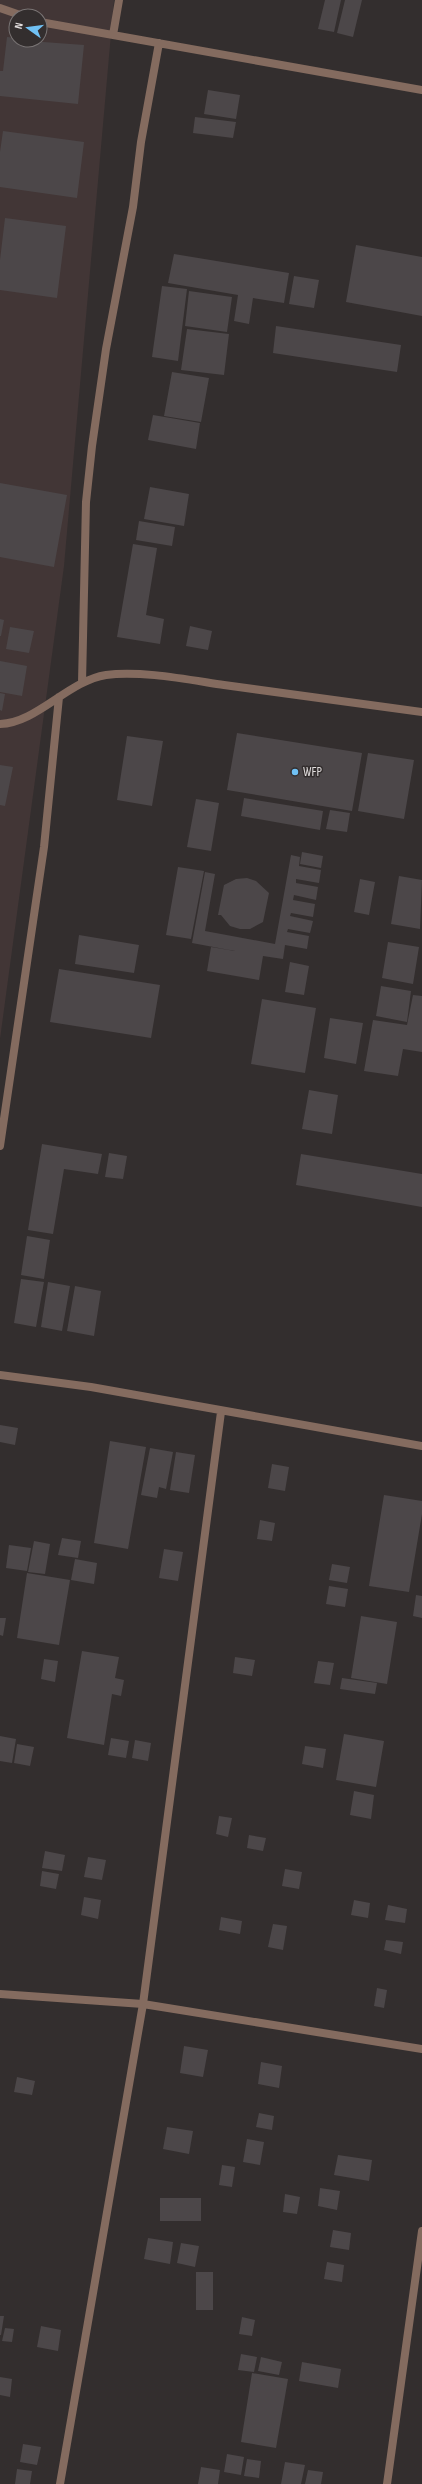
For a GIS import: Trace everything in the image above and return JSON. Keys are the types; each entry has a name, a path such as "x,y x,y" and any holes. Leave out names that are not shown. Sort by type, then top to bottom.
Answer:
{"street":[{"path":"113,36 119,0"},
{"path":"48,24 422,90"},
{"path":"82,683 86,502 92,446 106,349 132,214 142,142 159,43"},
{"path":"0,724 17,721 82,683 106,675 160,677 422,712"},
{"path":"0,1146 44,847 59,697"},
{"path":"0,1375 91,1387 221,1412 422,1446"},
{"path":"60,2484 143,2004 221,1412"},
{"path":"0,1994 143,2004 422,2049"},
{"path":"387,2484 422,2231"}],"shaded area":[{"path":"0,0 114,0 64,566 0,1039"}],"building":[{"path":"325,0 341,0 334,32 318,29"},
{"path":"345,0 362,0 353,37 337,33"},
{"path":"7,37 8,48 48,48 48,42 84,45 78,104 0,96 0,71 3,71"},
{"path":"208,90 240,95 236,119 204,114"},
{"path":"195,117 236,122 233,138 193,133"},
{"path":"3,131 84,142 77,198 0,187 0,152"},
{"path":"5,218 66,226 57,298 0,290 0,260"},
{"path":"356,245 422,257 422,316 346,302"},
{"path":"174,254 289,273 284,303 253,298 249,324 234,321 238,295 168,283"},
{"path":"294,276 319,280 314,308 289,304"},
{"path":"162,286 187,289 178,361 152,357"},
{"path":"189,291 232,297 227,332 185,326"},
{"path":"276,326 401,345 397,372 273,353"},
{"path":"187,329 229,334 224,375 181,370"},
{"path":"172,372 209,378 201,422 164,416"},
{"path":"153,415 200,423 196,449 148,440"},
{"path":"0,483 67,495 54,567 0,557"},
{"path":"150,487 189,494 184,526 144,519"},
{"path":"139,521 175,527 172,546 136,540"},
{"path":"133,544 157,548 146,615 164,619 160,644 117,637"},
{"path":"0,619 4,620 1,636 0,636"},
{"path":"190,626 212,631 208,650 186,646"},
{"path":"10,627 34,631 29,653 6,649"},
{"path":"0,661 27,666 22,696 0,692"},
{"path":"0,693 5,694 2,711 0,710"},
{"name":"WFP","path":"237,733 362,753 352,811 227,790"},
{"path":"127,736 163,741 152,806 117,800"},
{"path":"368,753 414,760 404,819 358,811"},
{"path":"0,765 13,767 5,806 0,805"},
{"path":"244,798 323,811 320,830 241,816"},
{"path":"196,799 219,803 211,851 187,847"},
{"path":"330,810 350,813 347,832 326,829"},
{"path":"302,852 323,856 321,868 300,864"},
{"path":"291,855 300,857 299,866 321,870 319,883 296,879 296,883 318,887 316,900 294,895 293,900 315,904 313,917 291,913 290,916 313,921 310,933 288,929 287,932 309,936 307,949 285,945 283,959 263,956 259,980 207,971 211,947 235,951 192,943 205,872 215,874 205,931 275,944"},
{"path":"178,867 204,871 191,939 166,935"},
{"path":"399,876 422,880 420,929 391,924"},
{"path":"247,878 256,881 269,893 263,922 250,929 240,929 230,926 221,915 218,915 224,885 236,879"},
{"path":"360,879 375,882 369,915 354,912"},
{"path":"79,935 139,945 134,973 75,964"},
{"path":"388,942 419,947 413,984 382,978"},
{"path":"290,962 309,966 304,995 285,992"},
{"path":"59,969 160,985 151,1038 50,1022"},
{"path":"381,986 411,991 407,1022 376,1016"},
{"path":"413,995 422,996 422,1052 403,1049 398,1076 364,1071 373,1020 407,1025"},
{"path":"262,999 316,1008 305,1073 251,1064"},
{"path":"330,1018 363,1023 356,1064 324,1058"},
{"path":"309,1090 338,1095 332,1134 302,1129"},
{"path":"42,1144 102,1154 98,1174 64,1169 53,1234 28,1230"},
{"path":"109,1153 127,1156 123,1179 105,1177"},
{"path":"301,1154 422,1174 422,1207 296,1185"},
{"path":"27,1236 50,1240 44,1279 21,1275"},
{"path":"21,1279 44,1282 36,1327 14,1323"},
{"path":"48,1282 70,1286 62,1331 41,1327"},
{"path":"75,1286 101,1291 94,1336 67,1331"},
{"path":"0,1425 18,1428 15,1445 0,1442"},
{"path":"110,1441 146,1447 128,1549 94,1543"},
{"path":"150,1448 173,1452 166,1489 159,1487 157,1498 141,1495"},
{"path":"176,1452 195,1455 189,1493 170,1490"},
{"path":"272,1464 289,1467 285,1491 268,1488"},
{"path":"384,1495 422,1501 422,1514 409,1592 369,1586"},
{"path":"260,1520 275,1523 272,1541 257,1539"},
{"path":"62,1538 81,1541 78,1558 58,1555"},
{"path":"34,1541 50,1544 45,1574 28,1572"},
{"path":"9,1545 31,1548 27,1571 6,1568"},
{"path":"164,1549 183,1552 178,1581 159,1578"},
{"path":"75,1559 97,1563 94,1584 71,1580"},
{"path":"332,1564 350,1567 347,1583 329,1580"},
{"path":"27,1573 70,1580 59,1645 17,1638"},
{"path":"329,1586 348,1589 345,1607 326,1604"},
{"path":"416,1595 422,1596 422,1618 413,1616"},
{"path":"361,1616 397,1622 387,1684 351,1678"},
{"path":"0,1618 6,1618 3,1636 0,1635"},
{"path":"82,1651 119,1657 115,1678 124,1680 121,1696 112,1694 104,1745 67,1738"},
{"path":"235,1657 255,1660 252,1676 233,1673"},
{"path":"44,1659 58,1661 55,1682 41,1679"},
{"path":"318,1661 334,1663 330,1685 314,1683"},
{"path":"342,1678 377,1683 375,1694 340,1689"},
{"path":"344,1734 384,1741 376,1787 336,1780"},
{"path":"0,1736 16,1739 12,1763 0,1761"},
{"path":"111,1738 129,1741 126,1758 108,1755"},
{"path":"135,1740 151,1743 148,1761 132,1758"},
{"path":"17,1744 34,1747 30,1766 14,1763"},
{"path":"305,1746 326,1749 323,1768 302,1764"},
{"path":"354,1791 374,1795 371,1819 350,1815"},
{"path":"219,1816 232,1818 228,1837 216,1834"},
{"path":"249,1835 266,1838 263,1851 247,1848"},
{"path":"45,1851 65,1855 62,1871 42,1868"},
{"path":"88,1857 106,1860 102,1880 84,1877"},
{"path":"285,1869 302,1872 299,1889 282,1886"},
{"path":"42,1871 59,1874 56,1889 40,1886"},
{"path":"84,1897 101,1900 98,1919 81,1915"},
{"path":"354,1900 370,1903 368,1918 351,1915"},
{"path":"388,1905 407,1909 405,1923 385,1920"},
{"path":"221,1917 242,1921 240,1934 219,1930"},
{"path":"273,1924 287,1926 283,1950 268,1947"},
{"path":"386,1940 403,1942 401,1954 384,1950"},
{"path":"377,1988 387,1990 384,2008 374,2006"},
{"path":"184,2046 208,2050 203,2077 180,2073"},
{"path":"261,2062 282,2066 279,2088 258,2084"},
{"path":"17,2077 35,2081 32,2095 14,2092"},
{"path":"259,2113 274,2116 272,2130 256,2127"},
{"path":"167,2127 193,2131 189,2154 163,2149"},
{"path":"247,2139 264,2142 260,2165 243,2162"},
{"path":"338,2155 372,2160 369,2181 334,2175"},
{"path":"222,2165 235,2167 232,2187 219,2185"},
{"path":"320,2188 340,2191 337,2210 318,2206"},
{"path":"285,2194 300,2197 297,2214 283,2212"},
{"path":"160,2198 201,2198 201,2221 160,2221"},
{"path":"333,2230 351,2233 349,2250 330,2247"},
{"path":"148,2238 173,2242 170,2264 144,2259"},
{"path":"181,2243 199,2246 195,2267 177,2263"},
{"path":"327,2262 344,2265 342,2282 324,2279"},
{"path":"196,2272 213,2272 213,2310 196,2310"},
{"path":"0,2316 4,2316 1,2335 0,2335"},
{"path":"242,2317 255,2320 252,2336 239,2334"},
{"path":"41,2326 61,2330 58,2351 37,2347"},
{"path":"5,2328 14,2329 12,2342 2,2341"},
{"path":"241,2354 257,2357 254,2372 238,2370"},
{"path":"261,2357 282,2362 279,2375 258,2371"},
{"path":"302,2362 341,2369 338,2388 299,2381"},
{"path":"252,2373 288,2379 276,2448 241,2442"},
{"path":"0,2377 12,2379 10,2397 0,2395"},
{"path":"23,2444 41,2447 37,2465 20,2462"},
{"path":"227,2454 244,2457 241,2475 224,2472"},
{"path":"247,2459 261,2461 259,2478 244,2476"},
{"path":"285,2462 305,2465 301,2484 281,2484"},
{"path":"201,2467 220,2470 218,2484 198,2484"},
{"path":"17,2469 32,2471 30,2484 15,2484"},
{"path":"308,2470 323,2472 321,2484 305,2484"}],"place":[{"name":"WFP","path":"295,772"}]}
